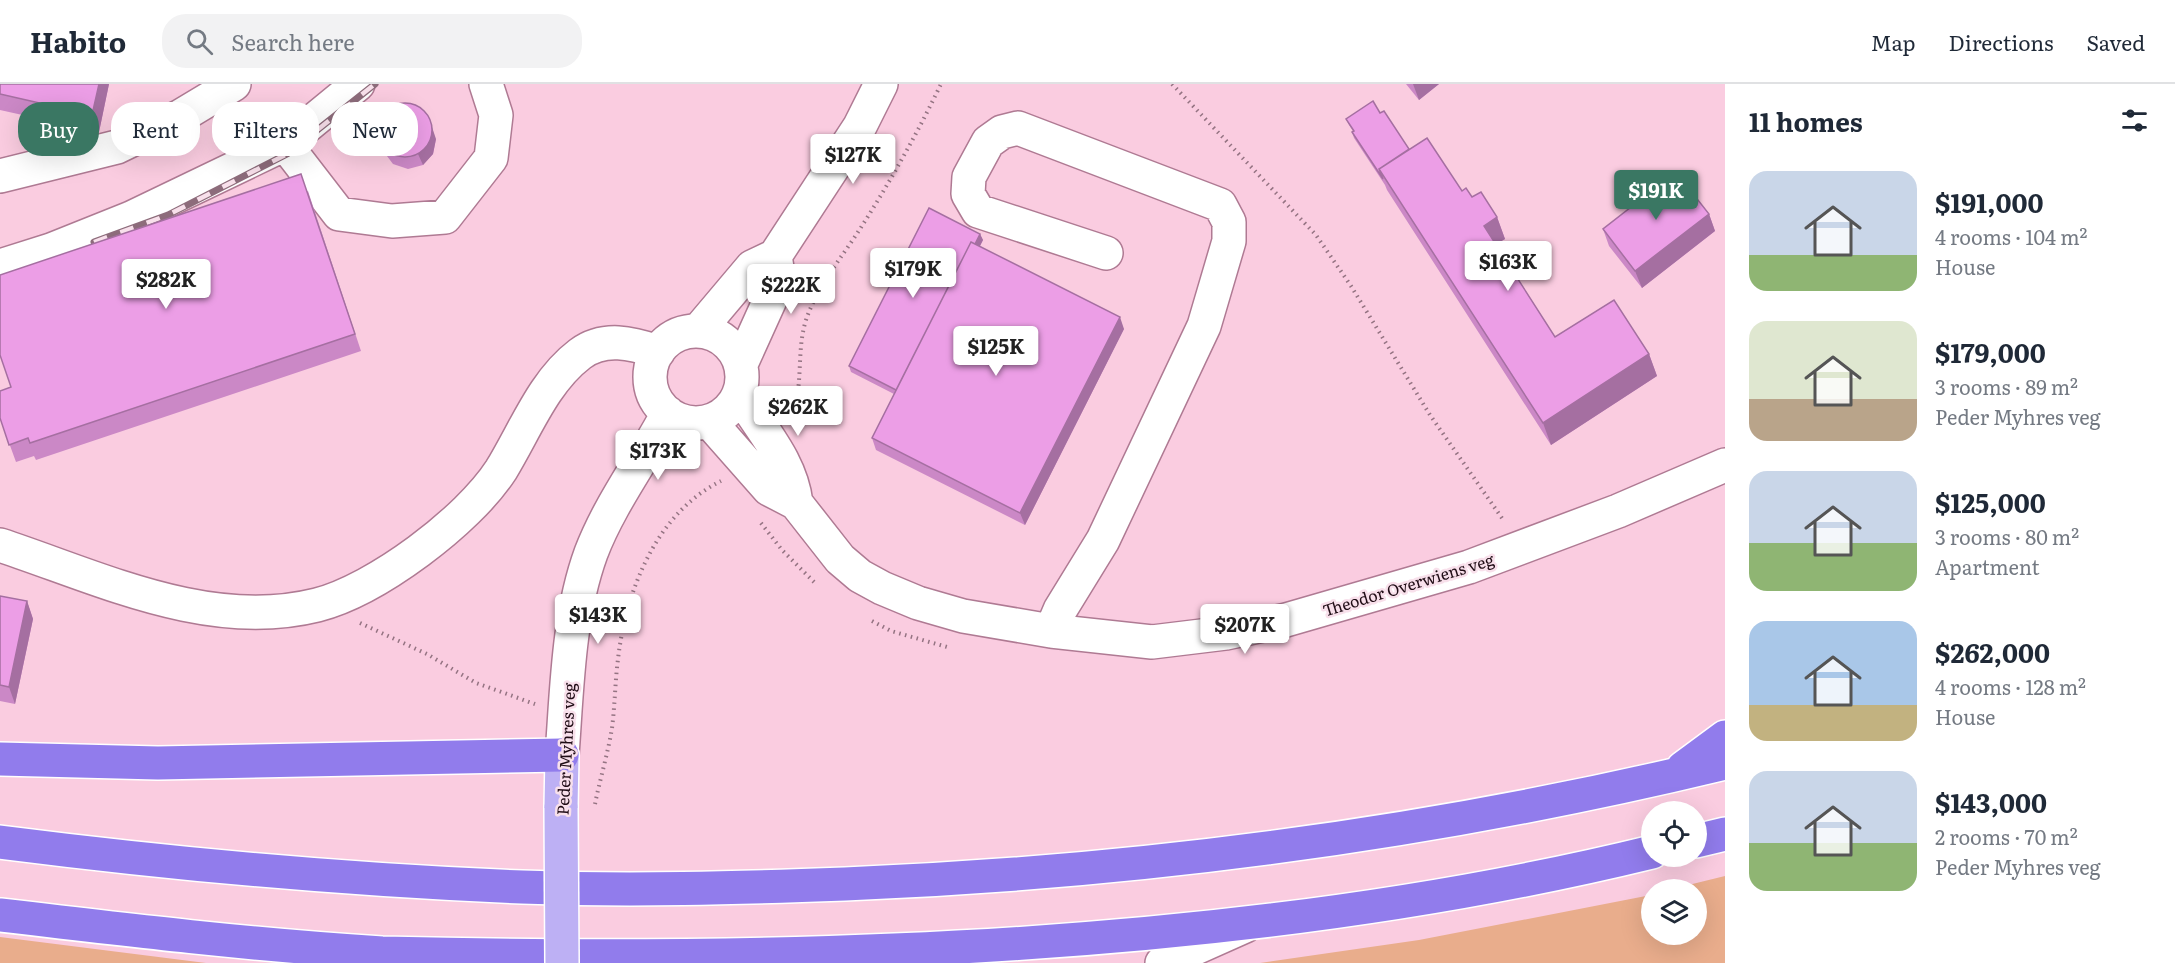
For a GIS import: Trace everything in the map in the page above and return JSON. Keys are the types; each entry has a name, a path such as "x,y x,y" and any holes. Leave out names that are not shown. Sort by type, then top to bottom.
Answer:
{"highway":[{"path":"1673,776 1725,737"},
{"path":"0,759 158,763 562,755"},
{"path":"0,842 260,870 524,887 670,889 874,883 1038,874 1316,843 1526,807 1725,763"},
{"path":"1707,838 1725,834"},
{"path":"0,915 227,941 384,953 526,960 659,961 910,955 1045,947 1245,926 1448,895 1641,854"}],"main road":[{"name":"Peder Myhres veg","path":"562,755 562,963"}],"street":[{"path":"0,176 117,147 181,116 234,84"},
{"path":"319,116 358,84"},
{"path":"294,156 339,214 392,221 445,217 491,158 496,115 486,84"},
{"path":"698,331 752,267 775,256 854,134 881,84"},
{"path":"1051,631 1060,610 1103,540 1204,326 1229,241 1229,222 1220,205 1018,128 1002,132 988,142 969,177 968,194 978,211 1106,253"},
{"path":"0,266 51,250 131,218 260,156"},
{"path":"740,378 735,351 725,340 712,333 698,331 684,332 671,339 658,352 650,375 652,389 658,402 668,413 680,420 694,423 709,421 722,415 732,405 740,378 779,280 775,256"},
{"path":"0,545 173,603 218,612 267,613 318,605 402,564 461,515 499,472 545,393 580,354 592,347 618,342 634,343 658,352"},
{"name":"Theodor Overwiens veg","path":"740,378 769,489 796,502 840,559 860,576 918,603 963,616 1051,631 1152,642 1226,633 1286,620 1469,567 1618,511 1725,465"},
{"name":"Peder Myhres veg","path":"562,755 571,652 582,585 591,553 604,525 668,413"},
{"name":"Theodor Overwiens veg","path":"709,421 762,456"},
{"path":"1162,963 1245,926"}],"path":[{"path":"594,808 612,728 622,635 651,554 663,529 685,505 701,491 762,456 787,427 796,404 800,347 806,319 823,285 894,176 940,84"},
{"path":"1172,84 1316,235 1351,286 1430,415 1511,531"},
{"path":"318,605 427,654 476,683 540,706"}],"shaded area":[{"path":"1725,876 1725,963 1260,963 1419,940 1641,897 1641,945 1707,945 1707,880"},
{"path":"0,937 198,962 206,963 0,963"}],"building":[{"path":"0,84 99,84 95,102 35,102 0,94"},
{"path":"1373,101 1380,113 1384,111 1409,149 1379,169 1383,179 1346,119"},
{"path":"418,107 427,115 431,125 430,140 418,153"},
{"path":"1427,138 1462,191 1466,188 1472,197 1481,192 1497,217 1484,226 1555,337 1614,300 1649,354 1543,423 1379,169"},
{"path":"1676,172 1709,214 1635,271 1603,229"},
{"path":"301,174 355,334 30,443 28,438 9,445 0,418 0,391 11,387 0,355 0,275"},
{"path":"929,208 980,234 975,244 971,242 896,390 849,366"},
{"path":"971,242 1120,317 1020,513 872,438"},
{"path":"0,596 27,601 9,687 0,685"}],"railway":[{"path":"94,242 168,215 287,154 375,84"}]}
